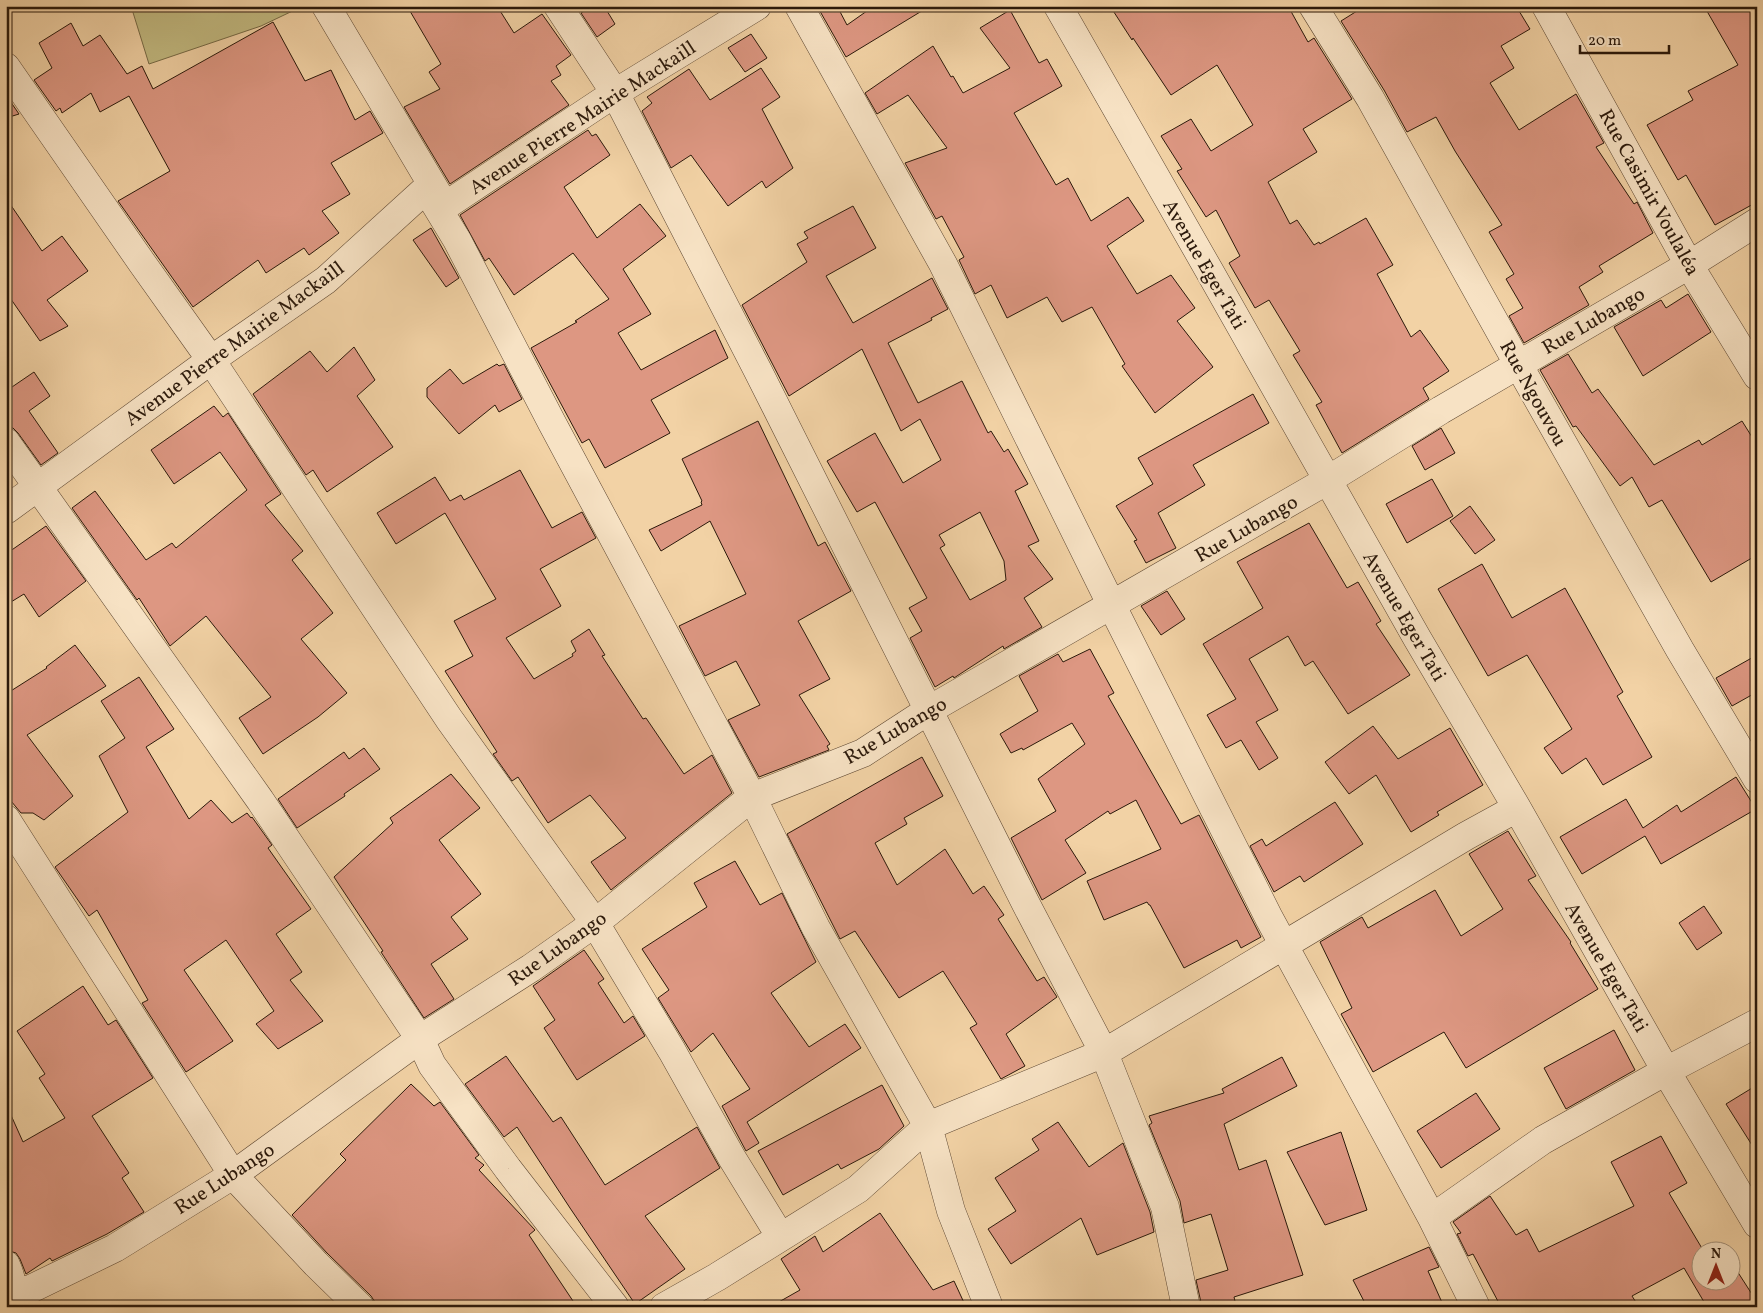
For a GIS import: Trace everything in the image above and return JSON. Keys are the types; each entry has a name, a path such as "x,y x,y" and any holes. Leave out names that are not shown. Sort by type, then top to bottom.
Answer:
{"street":[{"path":"326,6 436,197 552,424 752,797 816,928 928,1126 951,1211 989,1307"},
{"path":"558,6 615,93 758,371 1026,904 1104,1052 1165,1207 1186,1307"},
{"name":"Avenue Pierre Mairie Mackaill","path":"6,510 211,360 326,280 436,197 615,93 757,6"},
{"path":"799,6 943,264 1112,606 1284,945 1432,1218 1476,1307"},
{"name":"Avenue Eger Tati","path":"1058,6 1417,638 1517,808 1666,1071 1757,1224"},
{"name":"Rue Ngouvou","path":"1314,6 1370,98 1680,650 1757,779"},
{"name":"Rue Casimir Voulaléa","path":"1546,6 1690,265 1757,376"},
{"path":"6,67 211,360 449,719 595,923 672,1051 732,1158 780,1236"},
{"name":"Rue Lubango","path":"12,1302 115,1248 233,1175 420,1039 531,968 595,923 752,797 863,754 929,710 1328,480 1518,364 1690,265 1757,222"},
{"path":"6,442 260,800 420,1039 432,1065 502,1161 615,1307"},
{"path":"664,1307 717,1277 858,1189 928,1126 1104,1052 1458,841 1517,808"},
{"path":"6,819 233,1175 316,1264 360,1307"},
{"path":"1432,1218 1543,1140 1757,1022"},
{"path":"6,1265 9,1272 12,1302"}],"shaded area":[{"path":"131,6 303,6 261,26 149,64"}],"building":[{"path":"407,6 497,6 514,33 542,14 571,55 556,66 561,75 551,81 569,105 450,184 404,107 440,89 429,72 441,64"},
{"path":"593,6 604,6 615,24 597,37 581,13"},
{"path":"817,6 837,6 847,25 874,6 930,6 846,57"},
{"path":"1110,6 1288,6 1308,42 1314,38 1352,99 1303,129 1317,152 1268,182 1290,224 1297,220 1314,245 1319,242 1320,244 1366,218 1393,265 1377,274 1411,337 1420,330 1449,371 1423,388 1429,399 1342,453 1316,405 1322,402 1293,355 1300,351 1269,300 1255,308 1229,263 1240,256 1216,210 1206,217 1177,171 1182,169 1161,136 1191,119 1211,151 1253,125 1217,65 1171,95"},
{"path":"1365,6 1516,6 1530,29 1501,46 1514,68 1490,83 1519,130 1576,94 1604,143 1596,147 1634,204 1637,202 1653,233 1599,266 1603,272 1579,287 1589,305 1524,343 1509,316 1523,308 1506,279 1514,274 1489,232 1502,225 1455,151 1436,117 1407,132 1384,90 1341,21"},
{"path":"1704,6 1757,6 1757,202 1715,225 1686,175 1678,180 1647,125 1693,100 1688,91 1738,65"},
{"path":"1010,10 1039,63 1047,59 1062,86 1014,113 1056,185 1068,178 1091,221 1128,197 1144,221 1107,246 1137,294 1171,275 1195,308 1177,321 1213,367 1155,413 1122,366 1125,364 1092,307 1062,322 1047,297 1007,318 991,285 975,294 959,260 964,257 942,216 936,219 905,163 947,148 908,95 877,114 865,93 933,46 951,77 953,76 963,93 1010,68 980,28"},
{"path":"273,22 305,81 331,70 355,120 370,111 383,133 331,163 350,194 322,211 339,233 309,255 304,248 266,273 258,260 193,307 118,201 170,171 129,96 100,112 91,93 62,113 60,108 56,111 34,80 52,68 39,43 71,23 83,46 100,35 127,74 142,66 153,89"},
{"path":"751,34 767,58 745,72 728,48"},
{"path":"761,68 780,97 762,109 793,168 766,188 762,181 728,206 691,155 671,168 642,111 652,103 647,97 689,69 710,100"},
{"path":"8,98 19,114 6,118 6,99"},
{"path":"588,130 592,136 596,134 610,155 564,187 597,238 640,204 666,236 623,269 651,314 618,333 641,370 715,330 728,358 651,400 670,433 605,468 589,439 582,443 531,348 577,322 575,321 609,299 573,253 514,295 489,258 485,261 460,215"},
{"path":"6,198 42,251 62,236 88,271 47,300 68,326 40,341 6,292"},
{"path":"853,206 876,248 826,276 853,323 932,278 948,309 931,318 932,320 888,343 918,403 962,381 988,433 991,431 1004,452 1008,449 1028,484 1015,491 1039,541 1028,546 1053,579 1024,598 1042,627 1004,649 1003,646 954,678 953,676 935,687 910,638 922,631 909,608 927,598 875,502 857,512 827,461 875,433 903,483 941,460 920,419 901,431 862,349 789,396 742,305 807,262 797,244 808,238 804,232","holes":["980,512 1004,561 1006,580 970,600 940,548 945,545 939,535"]},
{"path":"431,228 459,278 446,287 413,240"},
{"path":"1688,294 1711,332 1643,376 1614,327 1661,300 1666,308"},
{"path":"354,347 375,380 357,396 393,447 327,492 313,470 306,475 253,394 310,351 327,372"},
{"path":"1568,354 1592,393 1598,389 1654,465 1699,440 1702,445 1742,421 1757,445 1757,555 1711,582 1662,500 1649,507 1632,477 1620,486 1576,426 1573,427 1540,370"},
{"path":"497,364 499,366 504,364 522,399 499,412 495,405 459,434 427,397 427,388 450,369 463,384"},
{"path":"34,372 50,396 29,411 58,453 41,465 18,433 13,428 6,427 6,378 12,387"},
{"path":"1253,394 1269,423 1193,465 1205,485 1158,513 1176,548 1146,563 1134,541 1137,540 1116,506 1153,484 1138,458"},
{"path":"214,406 223,417 228,413 281,494 265,505 303,551 292,560 333,613 301,639 347,693 318,717 263,754 239,718 271,697 206,616 170,646 139,598 137,600 72,508 95,491 146,560 172,543 176,548 247,490 220,452 174,484 151,450"},
{"path":"758,421 818,546 825,542 851,591 798,621 830,679 799,695 830,744 827,746 829,750 759,777 728,720 760,705 736,661 705,676 679,626 746,594 710,521 661,551 649,530 702,505 702,501 682,459"},
{"path":"1441,428 1455,453 1425,470 1412,446"},
{"path":"520,470 552,528 582,512 596,538 540,569 561,606 506,638 534,679 573,656 572,654 576,651 571,641 589,629 605,655 602,656 643,719 646,718 684,774 712,755 732,793 611,890 591,862 626,838 590,795 548,823 518,777 512,781 493,754 497,752 445,671 473,656 454,621 496,599 445,513 396,544 377,513 435,477 450,501 461,495 464,500"},
{"path":"1432,479 1453,516 1407,543 1386,504"},
{"path":"1470,506 1495,540 1475,554 1450,521"},
{"path":"1309,523 1347,588 1358,582 1381,621 1376,624 1410,675 1348,714 1313,661 1305,666 1288,636 1249,659 1278,710 1256,722 1278,758 1259,770 1241,740 1226,748 1207,715 1236,699 1203,644 1263,608 1237,562"},
{"path":"46,526 86,581 39,617 24,594 6,605 6,554"},
{"path":"1482,564 1512,618 1565,588 1623,692 1617,696 1652,757 1603,785 1586,758 1562,774 1544,748 1572,729 1527,655 1488,676 1438,589"},
{"path":"1167,591 1185,619 1161,635 1141,606"},
{"path":"75,645 106,686 27,735 73,796 44,820 33,813 21,813 6,795 6,694 47,668"},
{"path":"1090,649 1114,693 1108,696 1181,824 1199,815 1261,937 1241,948 1237,940 1184,968 1147,902 1104,920 1087,881 1161,849 1136,800 1110,814 1108,811 1065,840 1086,873 1042,900 1011,838 1056,811 1038,779 1085,744 1072,723 1023,750 1022,748 1011,753 1000,734 1038,711 1019,676 1058,654 1063,662"},
{"path":"1757,655 1757,692 1732,706 1716,678"},
{"path":"139,677 174,729 146,747 189,819 211,800 232,823 247,813 272,845 268,848 311,909 276,934 302,972 290,980 323,1021 278,1049 256,1024 274,1011 226,940 184,970 233,1041 186,1072 142,1003 148,1000 97,910 89,916 55,867 128,812 99,756 125,738 101,701"},
{"path":"1373,726 1398,759 1450,728 1483,785 1437,812 1439,815 1411,832 1376,775 1349,794 1325,762"},
{"path":"364,748 380,769 344,794 345,796 297,828 278,799 344,752 349,759"},
{"path":"922,757 943,796 904,818 907,824 875,843 897,885 945,849 973,894 984,886 1004,915 998,919 1037,981 1044,977 1057,997 1006,1034 1025,1066 1001,1079 970,1028 977,1024 943,971 899,998 855,931 840,939 787,834"},
{"path":"451,774 480,808 439,840 481,894 451,917 468,939 431,964 454,999 424,1018 334,877 393,823 390,818"},
{"path":"1736,777 1756,809 1661,864 1645,836 1582,874 1560,837 1626,799 1643,828 1677,805 1681,812"},
{"path":"1335,802 1363,844 1304,882 1300,876 1274,892 1250,846 1262,839 1266,846"},
{"path":"1508,831 1536,876 1528,880 1571,942 1598,989 1466,1068 1444,1032 1373,1072 1341,1014 1352,1008 1320,942 1362,917 1368,928 1435,890 1461,936 1503,909 1469,854"},
{"path":"735,861 760,905 782,893 816,962 771,993 809,1047 845,1024 861,1048 747,1122 759,1143 746,1151 722,1106 750,1089 713,1033 691,1052 658,998 669,990 642,949 707,907 694,883"},
{"path":"1704,906 1722,933 1697,950 1679,923"},
{"path":"584,950 604,979 598,983 624,1023 633,1016 645,1036 577,1080 544,1028 555,1020 533,986"},
{"path":"83,986 108,1025 116,1020 153,1078 92,1116 129,1173 122,1178 144,1212 107,1234 52,1261 50,1258 26,1274 16,1253 6,1250 6,1104 23,1142 65,1118 39,1078 45,1074 17,1031"},
{"path":"1614,1030 1635,1070 1566,1109 1544,1068"},
{"path":"506,1056 553,1122 561,1117 605,1185 697,1127 720,1168 645,1216 685,1269 635,1304 517,1127 504,1137 465,1084"},
{"path":"1282,1057 1297,1086 1224,1124 1239,1170 1266,1160 1303,1275 1234,1297 1235,1301 1216,1307 1202,1307 1196,1280 1228,1270 1211,1214 1184,1223 1180,1201 1149,1125 1152,1123 1149,1116 1224,1093 1222,1089"},
{"path":"411,1084 434,1106 440,1102 479,1155 475,1158 484,1165 479,1170 535,1230 529,1235 577,1307 375,1307 375,1302 371,1296 292,1215 346,1160 340,1154"},
{"path":"882,1085 904,1126 879,1149 841,1169 838,1164 783,1195 758,1151"},
{"path":"1757,1085 1757,1153 1726,1104"},
{"path":"1476,1093 1500,1129 1441,1168 1417,1131"},
{"path":"1058,1122 1089,1167 1123,1143 1150,1212 1154,1232 1097,1255 1081,1218 1011,1264 988,1229 1016,1211 995,1178 1039,1150 1032,1139"},
{"path":"1341,1132 1367,1210 1325,1225 1287,1152"},
{"path":"1661,1136 1687,1183 1669,1193 1697,1240 1690,1240 1690,1278 1684,1268 1632,1296 1639,1307 1501,1307 1473,1254 1468,1256 1457,1234 1461,1233 1453,1222 1490,1196 1516,1235 1527,1229 1539,1252 1634,1206 1611,1162"},
{"path":"880,1213 933,1290 954,1281 966,1307 770,1307 800,1290 781,1259 815,1236 823,1252"},
{"path":"1429,1247 1439,1267 1428,1271 1444,1307 1367,1307 1353,1280"},
{"path":"1740,1276 1757,1302 1757,1307 1707,1307 1697,1290 1740,1290"}]}
